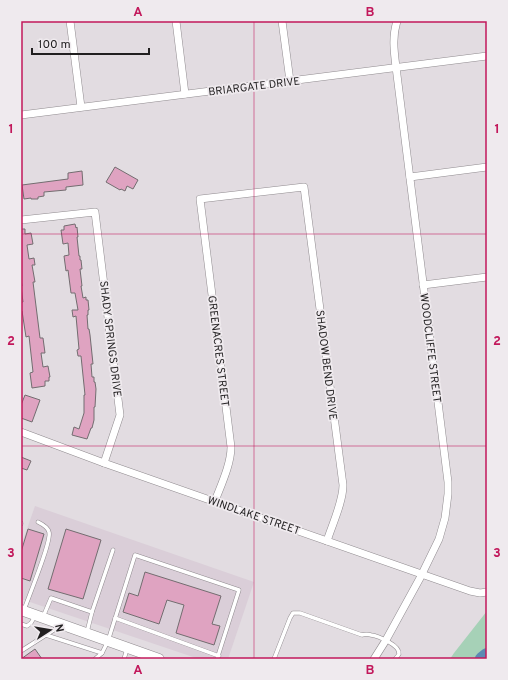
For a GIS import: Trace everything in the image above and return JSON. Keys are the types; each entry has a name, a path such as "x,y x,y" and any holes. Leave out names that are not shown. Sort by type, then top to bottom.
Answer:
{"street":[{"path":"70,21 81,108"},
{"path":"176,21 185,94"},
{"path":"282,21 290,81"},
{"name":"WOODCLIFFE STREET","path":"374,659 386,640 435,548 443,527 448,494 448,482 396,68 393,39 398,21"},
{"name":"BRIARGATE DRIVE","path":"21,115 487,56"},
{"path":"410,177 487,167"},
{"name":"GREENACRES STREET","path":"215,501 229,462 231,447 200,199 304,187"},
{"name":"SHADOW BEND DRIVE","path":"304,187 343,485 343,492 327,541"},
{"name":"SHADY SPRINGS DRIVE","path":"21,220 95,212 120,415 104,463"},
{"path":"423,285 487,277"},
{"name":"WINDLAKE STREET","path":"21,432 104,463 470,591 487,592"},
{"path":"22,610 159,659"}],"lane":[{"path":"22,610 50,537 47,528 38,522"},
{"path":"86,633 113,550"},
{"path":"95,659 102,653 108,641 115,618 135,555 239,590 218,657 115,618"},
{"path":"21,624 27,626 31,623 39,616 51,598 92,612"},
{"path":"274,659 293,613 300,613 362,635 370,634 386,640 398,651 395,659"},
{"path":"21,651 62,624"},
{"path":"46,635 102,653"},
{"path":"124,659 127,648"}],"shaded area":[{"path":"35,506 254,582 228,659 199,659 21,599 21,546"}],"green space":[{"path":"487,611 487,659 450,659 454,653"}],"building":[{"path":"115,167 138,180 133,189 127,186 125,191 120,190 106,182"},
{"path":"82,171 83,185 66,187 66,190 44,192 44,196 38,197 38,199 24,199 22,185 68,179 68,173"},
{"path":"75,224 76,228 77,227 79,256 82,269 80,269 83,298 86,297 86,300 88,300 89,310 87,315 93,364 91,364 92,377 94,377 96,389 94,420 87,439 72,435 74,427 79,429 84,413 85,395 81,356 78,356 77,350 79,349 76,316 73,317 72,310 78,310 75,293 71,293 68,270 66,271 64,256 69,255 68,243 63,244 61,230 64,230 64,226"},
{"path":"21,229 25,229 25,234 31,233 33,244 27,245 29,259 34,258 35,265 32,265 35,282 33,282 40,338 43,338 45,353 41,353 43,367 48,366 50,377 49,381 45,381 45,386 32,388 30,373 33,372 29,336 26,337 21,311 21,302 23,302 21,287"},
{"path":"25,395 40,400 32,422 21,418 21,405"},
{"path":"21,457 31,461 27,470 21,468"},
{"path":"28,529 44,534 30,581 21,578 21,552"},
{"path":"66,529 101,540 83,599 48,589"},
{"path":"145,572 221,596 212,624 220,626 214,645 176,633 184,605 167,600 159,624 123,612 129,593 138,596"},
{"path":"35,649 42,659 21,659"}],"waterway":[{"path":"482,659 487,655"}]}
